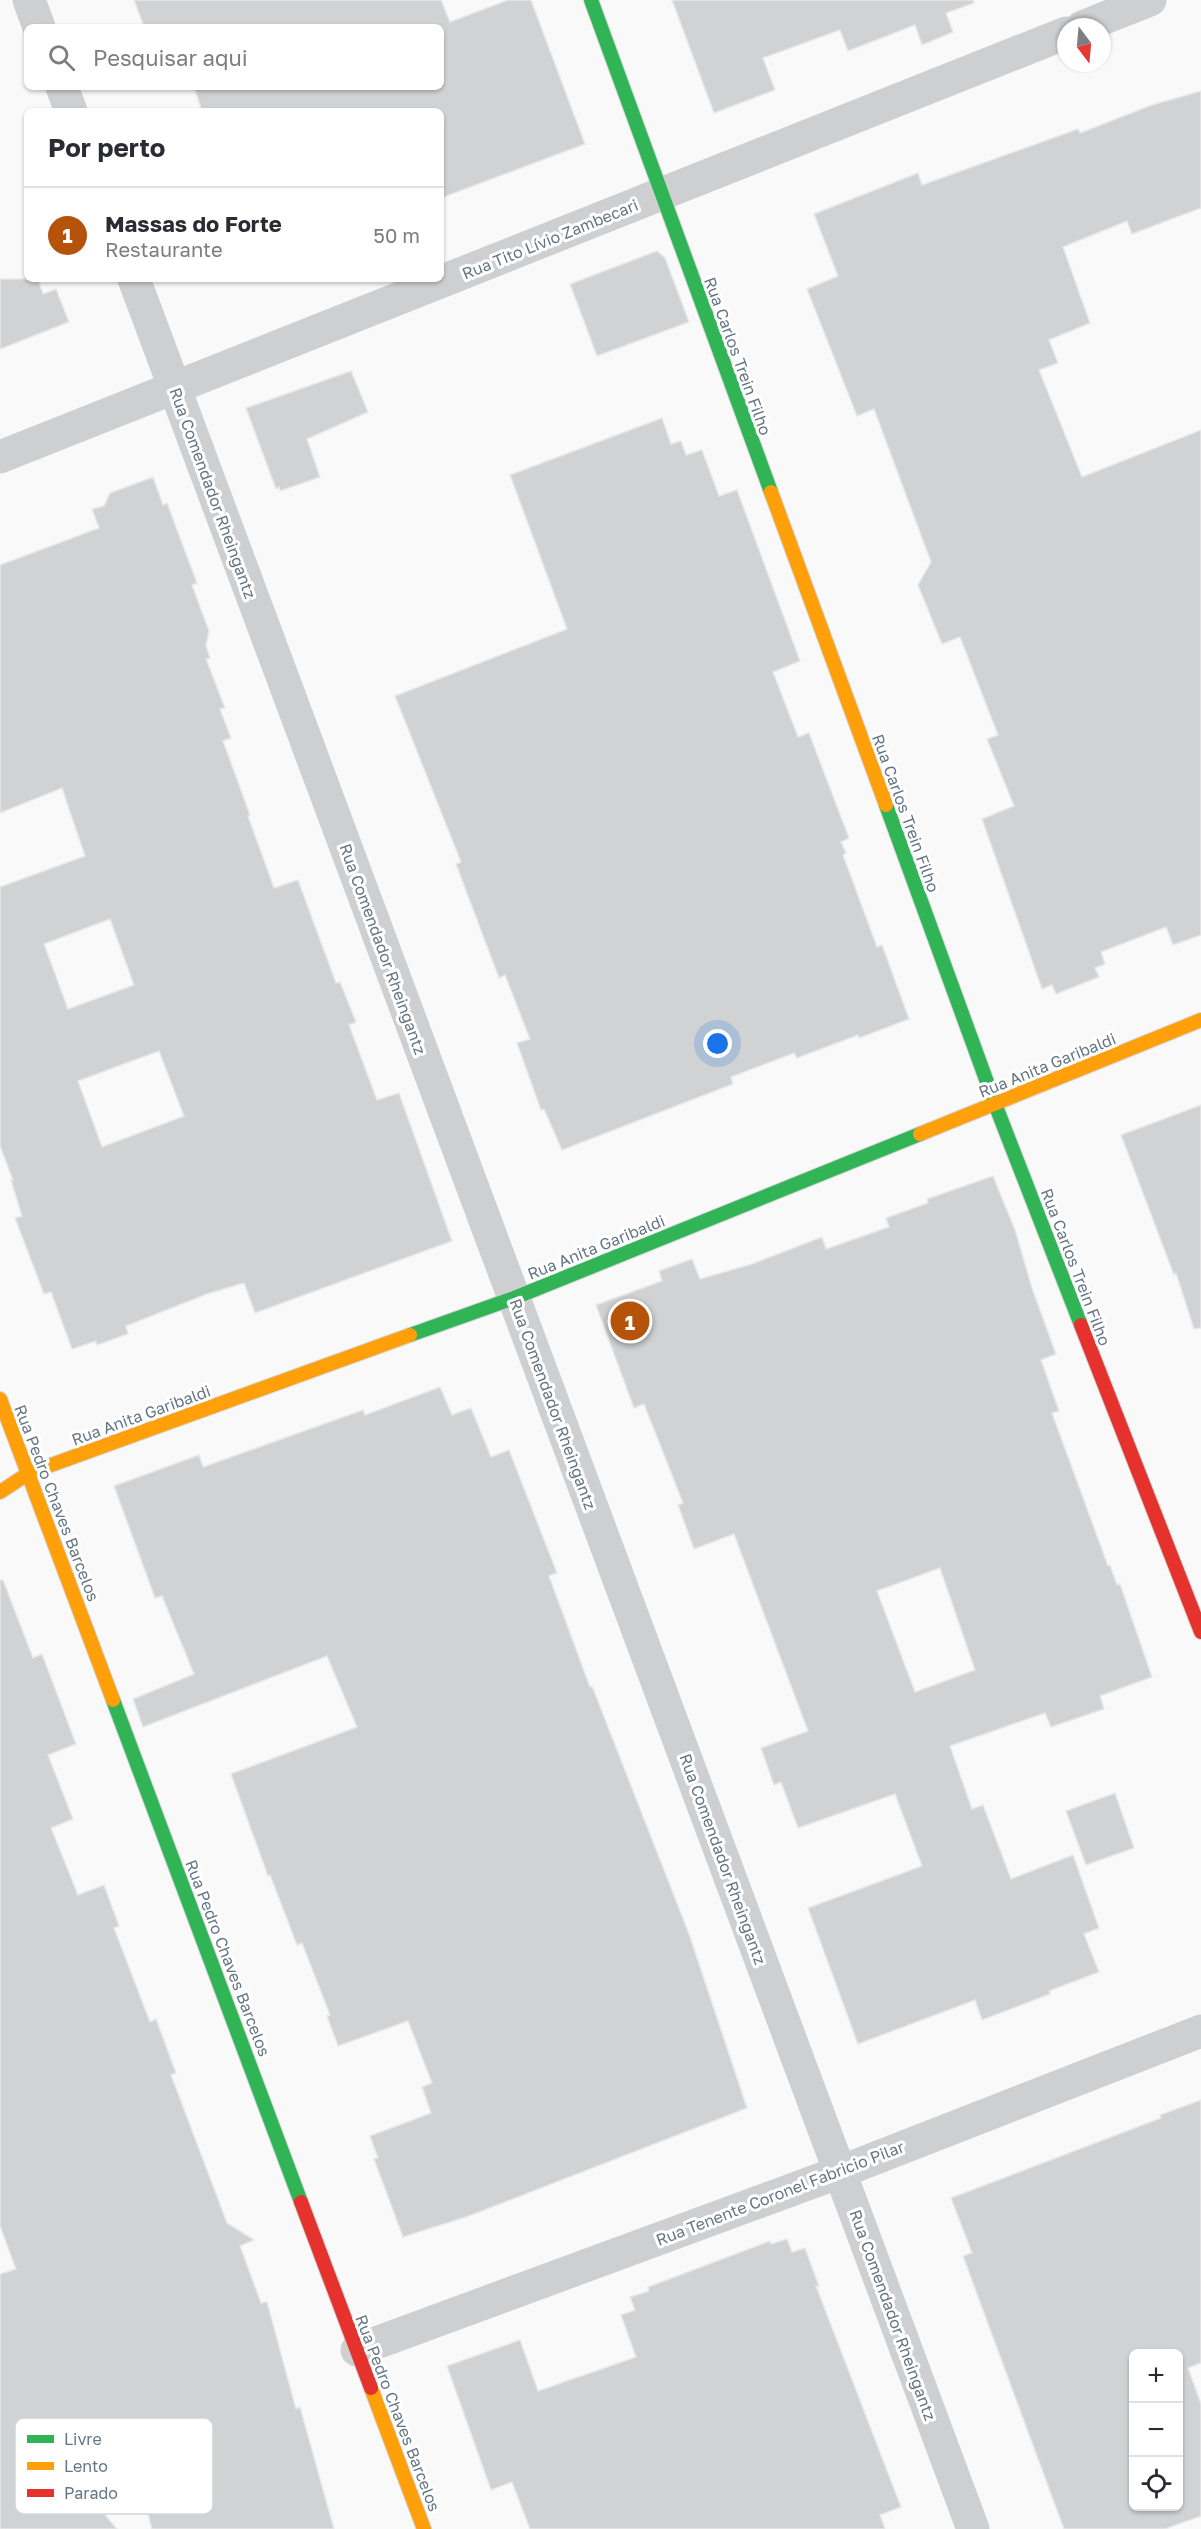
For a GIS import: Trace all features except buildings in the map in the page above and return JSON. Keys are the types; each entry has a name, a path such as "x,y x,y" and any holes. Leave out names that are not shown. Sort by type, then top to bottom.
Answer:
{"street":[{"path":"29,0 38,24"},
{"name":"Rua Carlos Trein Filho","path":"591,0 994,1104 1201,1632"},
{"path":"1105,18 1150,0"},
{"name":"Rua Tito Lívio Zambecari","path":"444,281 1057,37"},
{"path":"63,90 70,108"},
{"name":"Rua Comendador Rheingantz","path":"135,282 973,2529"},
{"name":"Rua Tito Lívio Zambecari","path":"0,458 442,282"},
{"name":"Rua Anita Garibaldi","path":"0,1492 28,1473 514,1298 1201,1020"},
{"name":"Rua Pedro Chaves Barcelos","path":"0,1399 424,2529"},
{"name":"Rua Tenente Coronel Fabricio Pilar","path":"357,2350 840,2172 1201,2031"}],"traffic: fast":[{"path":"591,0 771,492"},
{"path":"886,805 995,1104 1081,1325"},
{"path":"410,1335 514,1298 920,1134"},
{"path":"113,1700 301,2202"}],"traffic: slow":[{"path":"771,492 886,805"},
{"path":"920,1134 1201,1020"},
{"path":"0,1492 29,1473 410,1335"},
{"path":"0,1399 113,1700"},
{"path":"371,2388 424,2529"}],"traffic: jam":[{"path":"1081,1325 1201,1632"},
{"path":"301,2202 371,2388"}],"place":[{"name":"Massas do Forte","path":"630,1321"}]}
